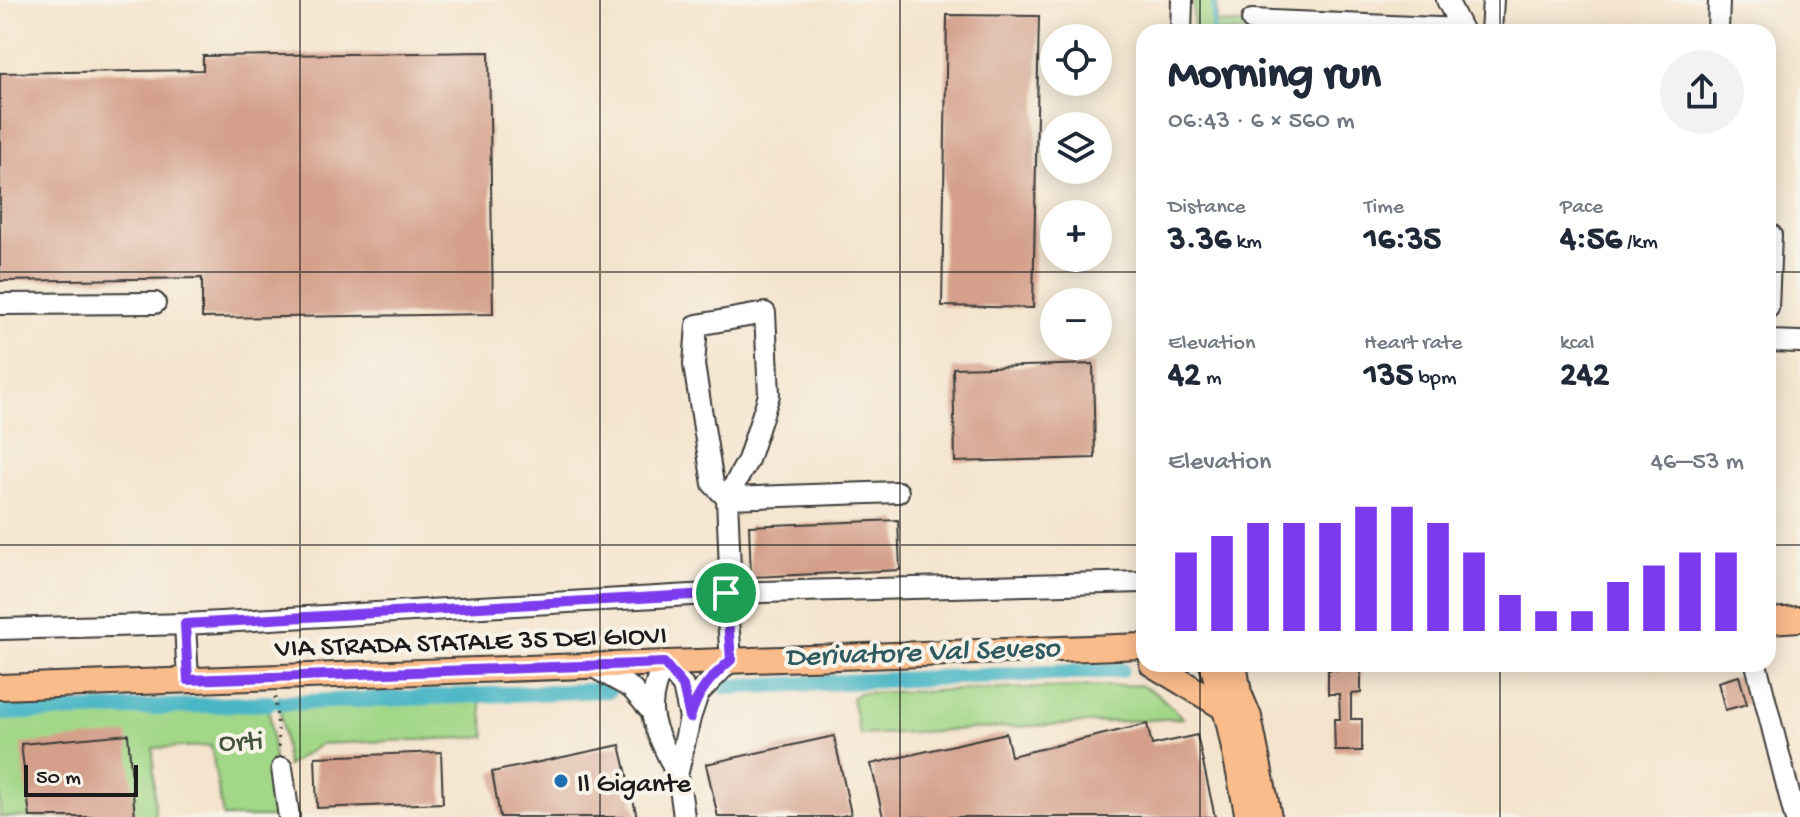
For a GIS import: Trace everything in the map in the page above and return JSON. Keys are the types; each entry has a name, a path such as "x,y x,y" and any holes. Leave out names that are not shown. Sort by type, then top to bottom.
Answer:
{"main road":[{"path":"1776,620 1800,619"},
{"name":"VIA STRADA STATALE 35 DEI GIOVI","path":"0,687 1089,646"},
{"path":"1089,646 1136,646"},
{"path":"1089,646 1136,658"},
{"path":"1165,672 1223,707"},
{"path":"1214,672 1229,724 1248,817"},
{"path":"1235,672 1239,693 1249,717 1269,817"}],"street":[{"path":"1181,24 1182,0"},
{"path":"1447,0 1459,24"},
{"path":"1492,24 1493,0"},
{"path":"1718,24 1719,0"},
{"path":"1252,20 1336,24"},
{"path":"0,304 155,303"},
{"path":"677,776 694,704 705,685 731,660 727,498 748,460 769,395 765,313 697,325 694,365 713,484 727,498 898,492"},
{"path":"1776,341 1800,342"},
{"path":"0,629 185,624 729,593 1136,582"},
{"path":"185,624 188,680"},
{"path":"684,817 677,776 659,742 651,711 657,679 664,663 683,686 690,718"},
{"path":"590,665 631,688 651,711"},
{"path":"1758,672 1795,817"},
{"path":"282,768 289,817"}],"path":[{"path":"274,676 282,768"}],"green space":[{"path":"1194,0 1217,0 1217,23 1239,24 1193,24"},
{"path":"1140,685 1158,694 1183,718 860,735 852,698 859,693"},
{"path":"480,700 486,737 321,744 287,766 280,708"},
{"name":"Orti","path":"269,707 279,817 223,817 211,746 153,748 155,817 0,817 0,716"}],"building":[{"path":"947,15 1039,16 1033,308 942,306"},
{"path":"489,52 493,314 202,318 202,278 0,281 0,73 203,70 203,56"},
{"path":"1093,364 1095,458 955,462 953,368"},
{"path":"898,520 900,570 751,577 749,526"},
{"path":"1328,672 1361,672 1361,693 1351,694 1351,719 1362,719 1362,751 1335,751 1334,719 1340,719 1339,694 1328,694"},
{"path":"1739,676 1747,704 1725,710 1718,682"},
{"path":"1147,724 1152,745 1197,735 1215,817 883,817 871,764 1006,733 1011,756"},
{"path":"128,734 135,817 30,817 21,744"},
{"path":"834,736 851,814 837,817 718,817 706,764"},
{"name":"Il Gigante","path":"620,745 637,817 500,817 492,772"},
{"path":"441,752 443,803 317,808 315,757"}],"waterway":[{"path":"1213,24 1214,0"},
{"name":"Derivatore Val Seveso","path":"726,687 1121,670"},
{"name":"Derivatore Val Seveso","path":"282,703 609,690"},
{"name":"Derivatore Val Seveso","path":"0,713 269,703"}],"place":[{"name":"Il Gigante","path":"561,781"}],"route":[{"path":"726,593 731,660 698,694 690,718 683,686 664,663 188,680 185,624 726,593"}]}
